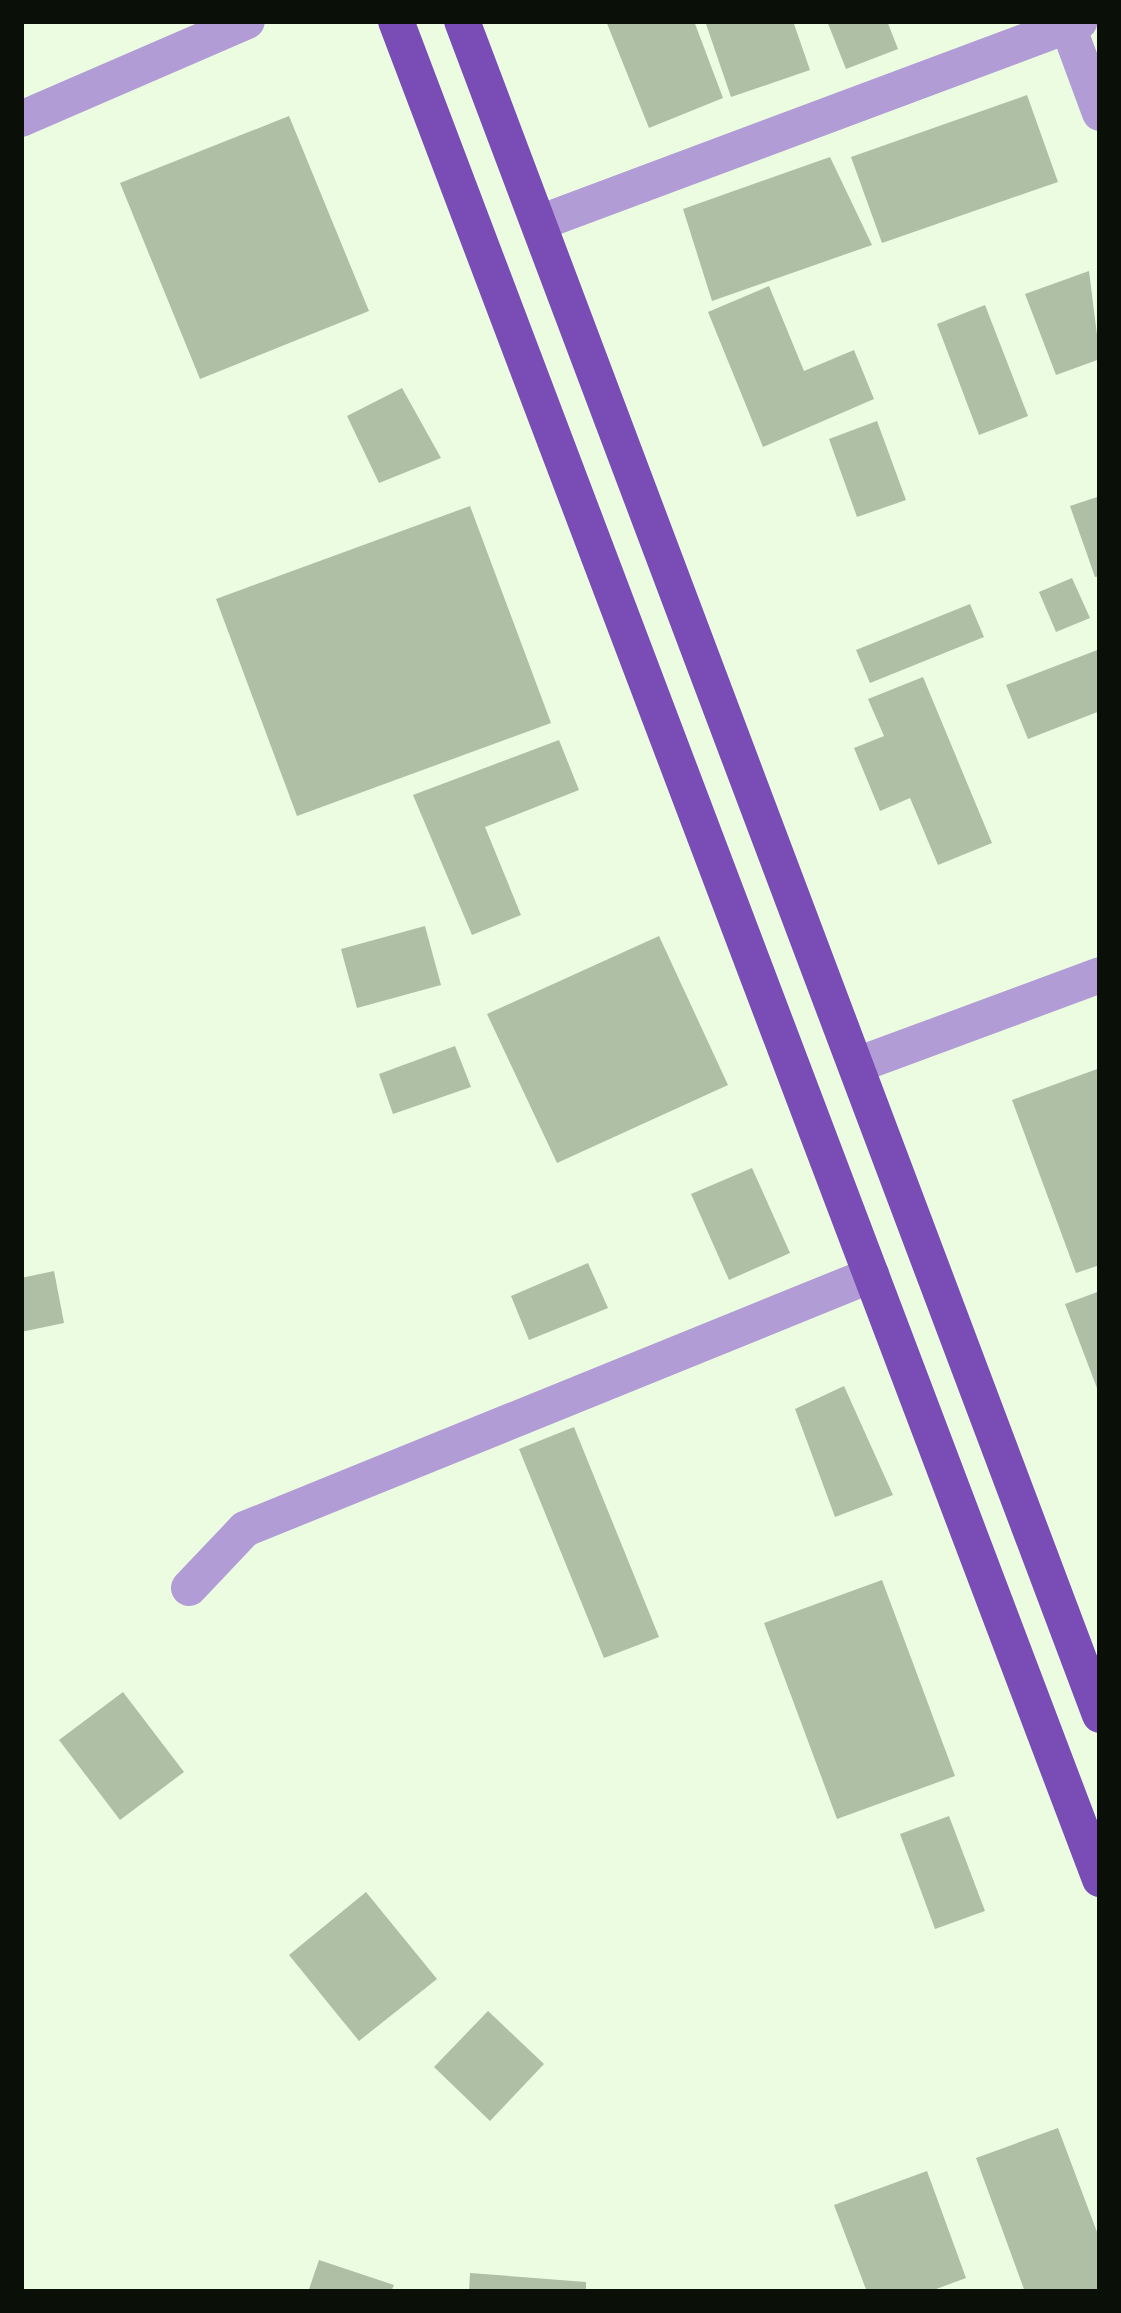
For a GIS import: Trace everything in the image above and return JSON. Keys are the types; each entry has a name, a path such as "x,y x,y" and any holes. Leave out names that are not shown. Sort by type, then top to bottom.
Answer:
{"main road":[{"path":"396,21 1100,1880"},
{"path":"462,21 1100,1715"},
{"path":"592,539 650,517"},
{"path":"942,1462 996,1438"}],"street":[{"path":"21,119 247,21"},
{"path":"539,223 1071,23 1100,113"},
{"path":"857,1065 1100,975"},
{"path":"189,1588 245,1529 871,1275"}],"building":[{"path":"606,21 694,21 723,98 649,128"},
{"path":"705,21 793,21 810,70 731,97"},
{"path":"827,21 887,21 898,49 846,69"},
{"path":"1027,95 1058,182 882,243 851,157"},
{"path":"289,116 369,311 200,379 120,183"},
{"path":"830,157 872,245 712,301 683,209"},
{"path":"1089,271 1100,359 1056,375 1025,294"},
{"path":"769,286 804,371 854,350 874,399 763,447 708,312"},
{"path":"985,305 1028,416 979,435 937,324"},
{"path":"402,388 441,458 379,483 347,416"},
{"path":"877,421 906,500 857,517 829,439"},
{"path":"1100,496 1100,576 1095,577 1070,506"},
{"path":"470,506 551,723 297,816 216,599"},
{"path":"1072,578 1090,618 1056,632 1039,592"},
{"path":"970,604 984,637 870,683 856,650"},
{"path":"1100,649 1100,711 1028,739 1006,685"},
{"path":"923,677 992,843 938,865 910,798 880,811 854,748 884,736 868,699"},
{"path":"559,740 579,790 485,827 521,915 472,935 413,795"},
{"path":"425,926 441,985 357,1008 341,949"},
{"path":"659,936 728,1085 557,1163 487,1014"},
{"path":"455,1046 471,1087 393,1114 379,1074"},
{"path":"1100,1068 1100,1265 1076,1273 1012,1100"},
{"path":"752,1168 790,1253 729,1280 691,1194"},
{"path":"588,1263 608,1308 529,1340 511,1296"},
{"path":"54,1271 64,1323 21,1332 21,1278"},
{"path":"1100,1291 1100,1396 1065,1304"},
{"path":"844,1386 893,1495 835,1517 795,1409"},
{"path":"574,1427 659,1637 604,1658 519,1449"},
{"path":"882,1580 955,1776 837,1819 764,1623"},
{"path":"123,1692 184,1772 120,1820 59,1740"},
{"path":"949,1816 985,1911 935,1929 900,1834"},
{"path":"366,1892 437,1979 359,2041 289,1955"},
{"path":"488,2011 544,2064 490,2121 434,2067"},
{"path":"1058,2128 1100,2240 1100,2292 1025,2292 976,2158"},
{"path":"927,2171 966,2278 928,2292 867,2292 834,2205"},
{"path":"319,2260 394,2285 391,2292 308,2292"},
{"path":"470,2273 586,2282 586,2292 469,2292"}]}
